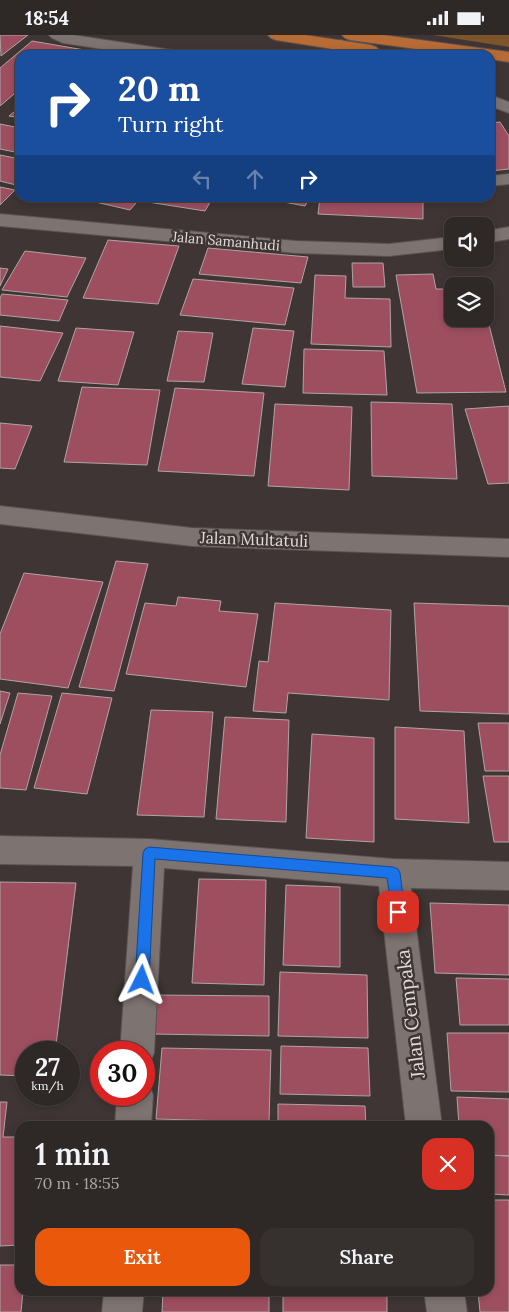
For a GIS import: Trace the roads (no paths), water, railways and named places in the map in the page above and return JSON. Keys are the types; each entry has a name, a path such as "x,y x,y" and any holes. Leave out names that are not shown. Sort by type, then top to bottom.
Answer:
{"main road":[{"path":"276,35 372,50"},
{"path":"341,45 411,50"},
{"path":"495,56 509,57"},
{"path":"495,70 509,72"}],"street":[{"path":"57,35 63,38 140,50"},
{"path":"495,102 509,108"},
{"path":"495,180 509,179"},
{"name":"Jalan Samanhudi","path":"0,220 296,247 388,250 444,244"},
{"path":"494,236 509,233"},
{"name":"Jalan Multatuli","path":"0,515 192,537 509,547"},
{"path":"0,850 149,853 393,873 509,876"},
{"path":"139,1041 149,853"},
{"name":"Jalan Cempaka","path":"393,873 423,1121"},
{"path":"133,1121 134,1106"},
{"path":"122,1312 124,1296"},
{"path":"445,1296 447,1312"}]}
